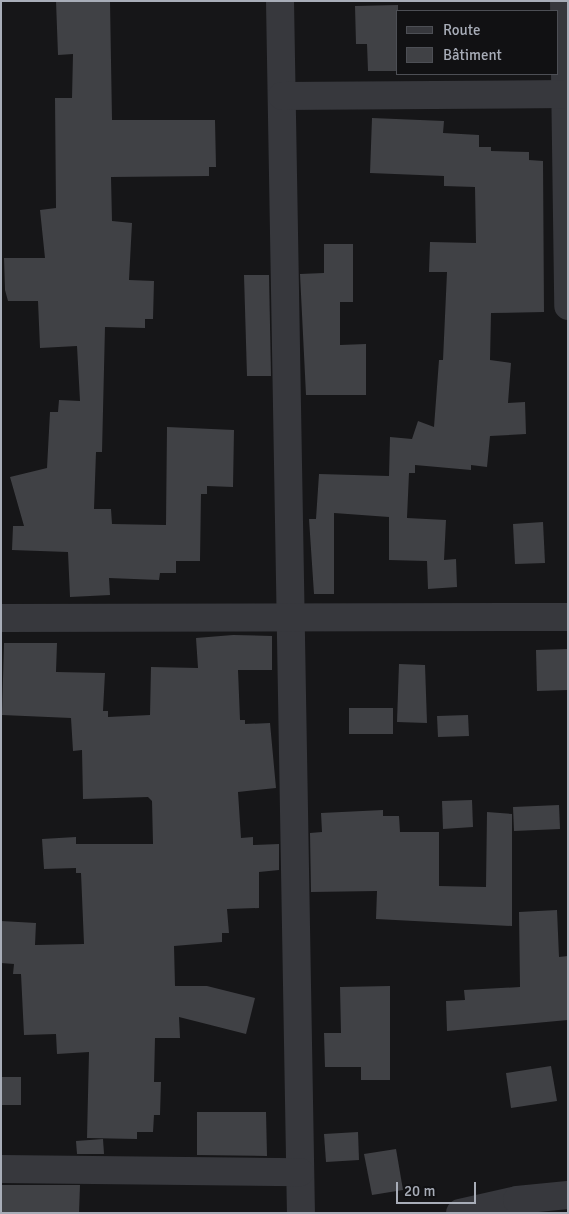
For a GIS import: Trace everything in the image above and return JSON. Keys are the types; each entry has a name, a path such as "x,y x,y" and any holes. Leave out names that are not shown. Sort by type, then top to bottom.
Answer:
{"street":[{"path":"280,1 293,615 301,1213"},
{"path":"564,1 567,94 568,306"},
{"path":"282,96 567,94"},
{"path":"1,618 293,615 568,617"},
{"path":"1,1169 300,1172"},
{"path":"460,1213 517,1200 568,1195"}],"building":[{"path":"56,1 110,1 112,120 215,120 216,167 209,167 209,176 111,177 112,221 132,223 129,280 154,281 153,319 145,319 145,328 105,327 102,452 96,452 94,509 111,509 112,524 166,525 167,427 234,430 233,487 207,486 207,494 201,494 200,561 176,561 176,573 160,573 159,580 109,578 110,595 70,597 68,552 12,550 13,526 24,526 10,477 47,468 50,412 58,412 59,400 80,401 77,346 40,348 38,301 8,301 5,290 4,258 45,258 40,210 56,208 55,98 72,98 73,54 58,55"},
{"path":"398,5 398,10 396,10 396,71 368,71 367,44 356,44 355,6"},
{"path":"372,118 444,121 443,133 479,135 479,147 491,147 491,151 529,152 529,160 543,161 544,312 491,313 490,360 511,363 508,403 525,402 526,434 490,436 487,467 471,465 471,470 415,465 415,473 409,473 407,518 446,520 444,560 456,559 457,587 428,589 427,561 389,560 389,517 334,513 334,594 314,594 309,519 316,519 319,474 389,476 390,437 412,439 418,421 434,427 439,360 443,360 447,272 429,272 430,242 476,243 475,187 444,186 444,176 370,173"},
{"path":"324,244 353,244 353,302 340,302 340,345 366,344 366,395 306,395 300,274 324,273"},
{"path":"244,275 269,275 271,376 247,376"},
{"path":"543,522 545,563 515,564 513,524"},
{"path":"233,635 272,636 272,670 238,670 240,720 245,720 245,724 270,723 276,788 238,792 241,838 253,837 253,845 279,844 279,870 259,872 259,908 227,909 229,933 222,933 222,942 174,946 175,986 207,986 255,998 246,1034 179,1017 180,1038 155,1038 154,1082 161,1082 160,1115 154,1115 153,1132 137,1132 137,1139 87,1138 89,1052 57,1054 56,1034 24,1035 21,974 13,974 14,964 1,963 1,921 36,923 35,945 84,944 81,873 76,873 76,868 44,869 42,839 76,837 76,844 153,844 152,801 148,797 83,799 82,750 73,751 71,718 2,715 4,643 57,643 56,672 105,673 103,711 108,711 108,717 150,715 151,667 198,668 196,638"},
{"path":"568,649 568,690 537,691 536,650"},
{"path":"399,664 425,665 427,723 397,722"},
{"path":"349,708 393,708 393,734 349,734"},
{"path":"468,715 469,736 438,737 437,716"},
{"path":"472,800 473,827 443,829 442,801"},
{"path":"559,805 560,829 514,831 513,807"},
{"path":"383,810 383,816 399,816 400,832 439,832 439,886 486,887 487,812 512,814 512,926 376,919 377,891 311,892 310,833 322,832 321,813"},
{"path":"557,910 559,957 568,956 568,1020 447,1031 446,1001 465,1000 464,990 520,987 519,912"},
{"path":"390,986 390,1080 361,1080 361,1067 325,1067 324,1033 341,1033 340,987"},
{"path":"551,1066 557,1101 511,1108 506,1073"},
{"path":"1,1077 21,1077 21,1105 1,1105"},
{"path":"197,1112 266,1112 267,1156 197,1155"},
{"path":"358,1132 359,1160 326,1162 324,1134"},
{"path":"103,1139 104,1154 77,1154 76,1141"},
{"path":"396,1149 403,1190 372,1195 364,1154"},
{"path":"1,1185 80,1185 79,1213 1,1213"}]}
